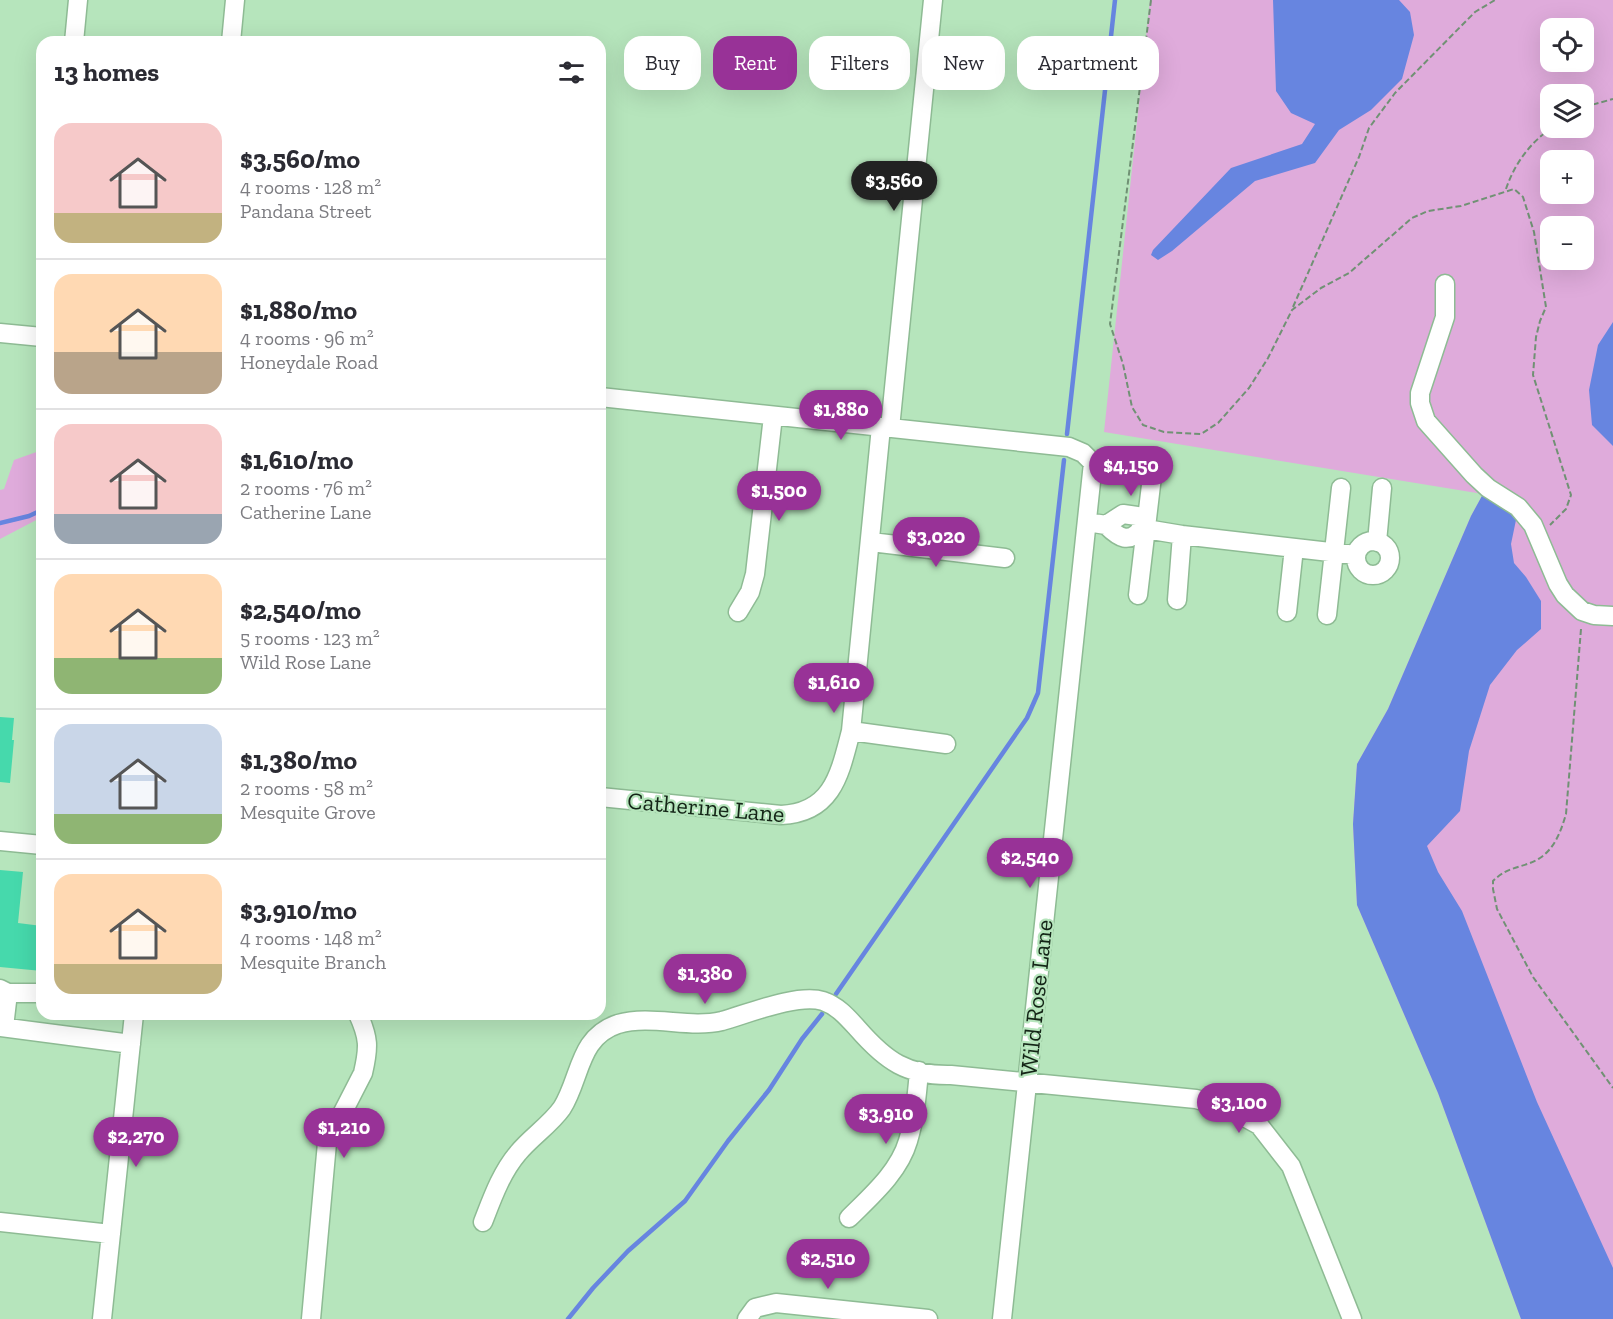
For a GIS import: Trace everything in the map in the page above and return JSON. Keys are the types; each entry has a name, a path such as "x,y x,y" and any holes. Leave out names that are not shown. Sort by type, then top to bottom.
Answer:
{"street":[{"path":"75,36 78,0"},
{"path":"232,36 235,0"},
{"name":"Catherine Lane","path":"606,798 764,814 797,815 810,810 822,800 840,774 851,731 933,0"},
{"path":"1445,284 1445,317 1423,381 1420,403 1426,422 1474,475 1488,488 1520,509 1533,525 1565,595 1582,611 1594,615 1613,616"},
{"path":"0,333 36,336"},
{"path":"606,398 885,428"},
{"path":"738,612 750,592 755,574 773,416"},
{"name":"Wild Rose Lane","path":"885,428 1069,447 1083,453 1093,463 1002,1319"},
{"path":"1138,595 1144,528 1153,468"},
{"path":"1327,615 1341,488"},
{"path":"1377,542 1382,488"},
{"path":"1087,522 1106,525 1117,536 1132,538 1144,528"},
{"path":"1144,528 1182,535 1356,555"},
{"path":"1177,600 1182,535"},
{"path":"871,542 1005,558"},
{"path":"1366,542 1377,542 1383,544 1389,554 1388,564 1382,572 1371,575 1358,566 1356,555 1366,542"},
{"path":"1287,612 1294,548"},
{"path":"851,731 946,744"},
{"path":"0,841 36,844"},
{"path":"36,993 4,991 2,1027 131,1044"},
{"path":"483,1222 511,1162 561,1108 568,1097 587,1046 606,1029 618,1024 648,1019 705,1023 720,1021 792,1002 808,999 821,1000 833,1005 844,1014 888,1059 931,1075 951,1075 1196,1099 1228,1108 1259,1125 1291,1166 1352,1319"},
{"path":"102,1319 133,1020"},
{"path":"311,1319 327,1143 363,1073 366,1061 366,1033 361,1020"},
{"path":"849,1218 884,1182 908,1142 916,1105 919,1071"},
{"path":"0,1221 111,1234"},
{"path":"747,1319 755,1308 776,1303 928,1319"}],"path":[{"path":"1151,0 1110,324 1132,407 1143,425 1164,432 1201,434 1218,423 1249,388 1268,358 1292,310 1359,157 1369,128 1395,93 1475,12 1495,0"},
{"path":"1594,105 1613,99"},
{"path":"1506,190 1510,176 1523,155 1541,138"},
{"path":"1292,310 1321,288 1349,273 1412,218 1428,211 1461,206 1506,190 1514,189 1523,197 1534,232 1546,308 1536,338 1533,375 1571,495 1566,509 1538,534"},
{"path":"1582,611 1566,814 1562,827 1554,845 1539,859 1501,873 1493,881 1492,889 1497,909 1533,977 1613,1088"}],"shaded area":[{"path":"1150,0 1613,0 1613,1319 1521,1319 1438,1093 1357,905 1353,824 1357,764 1388,709 1471,516 1483,494 1104,432 1140,90 1159,90 1159,36 1146,36"},
{"path":"36,452 36,520 0,539 0,490 4,489 14,460"}],"water":[{"path":"1273,0 1399,0 1410,12 1414,35 1402,79 1371,110 1339,130 1315,163 1255,181 1172,251 1158,260 1151,255 1153,250 1231,168 1302,144 1315,124 1291,113 1276,91"},
{"path":"1613,322 1613,446 1592,425 1589,390 1598,345"},
{"path":"1483,494 1509,512 1516,520 1511,544 1514,563 1541,601 1541,629 1517,650 1490,685 1469,751 1460,811 1427,846 1438,872 1462,911 1537,1102 1613,1268 1613,1319 1521,1319 1438,1093 1357,905 1353,824 1357,764 1388,709 1471,516"}],"building":[{"path":"0,717 14,718 10,783 0,782"},
{"path":"0,870 23,872 18,923 36,925 36,970 0,967"}],"waterway":[{"path":"1067,434 1115,0"},
{"path":"836,994 1027,718 1038,693 1064,460"},
{"path":"0,523 36,513"},
{"path":"568,1319 628,1251 685,1201 728,1141 769,1090 802,1039 822,1014"}]}
